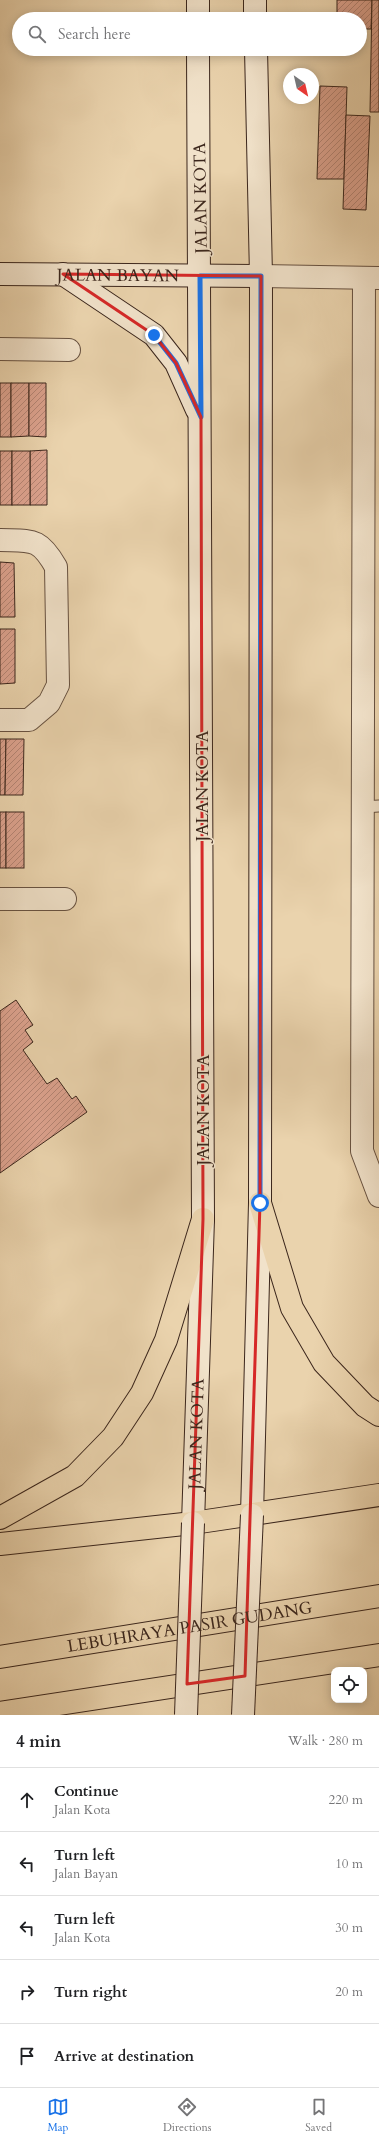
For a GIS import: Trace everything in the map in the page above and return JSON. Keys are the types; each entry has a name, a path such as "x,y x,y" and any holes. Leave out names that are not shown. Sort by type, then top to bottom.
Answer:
{"highway":[{"path":"260,1203 292,1308 324,1363 365,1406 379,1415"},
{"path":"0,1518 75,1476 113,1437 142,1393 166,1340 203,1220"},
{"path":"0,1544 252,1515 379,1495"},
{"name":"LEBUHRAYA PASIR GUDANG","path":"0,1658 379,1596"},
{"path":"0,1713 379,1655"}],"main road":[{"path":"198,0 198,12"},
{"path":"255,0 256,12"},
{"name":"JALAN KOTA","path":"186,1715 203,1220 201,417 198,56"},
{"path":"243,1715 252,1515 260,1203 261,276 256,56"},
{"name":"JALAN BAYAN","path":"0,274 371,278"},
{"path":"63,274 154,335 176,363 201,417"},
{"path":"371,278 371,807 362,1151 379,1196"},
{"path":"0,349 69,350"},
{"path":"0,540 32,541 47,550 56,567 58,685 49,703 29,720 0,720"},
{"path":"0,899 65,899"}],"highlighted area":[{"path":"63,274 261,276 260,1203 245,1676 187,1684 203,1219 201,417 176,363 154,335"}],"building":[{"path":"337,0 372,0 371,29 367,29 367,12 337,12"},
{"path":"372,0 379,0 379,112 370,112"},
{"path":"320,86 347,87 344,179 317,179"},
{"path":"346,115 370,116 366,210 343,209"},
{"path":"0,383 11,383 11,437 0,437"},
{"path":"11,383 29,383 29,436 11,437"},
{"path":"29,383 46,383 46,437 29,436"},
{"path":"47,450 47,505 30,505 30,451"},
{"path":"0,451 12,451 12,505 0,505"},
{"path":"12,451 30,451 30,505 12,505"},
{"path":"0,562 14,563 15,617 0,617"},
{"path":"0,629 15,629 15,683 0,684"},
{"path":"0,739 6,739 5,795 0,795"},
{"path":"6,739 24,739 23,795 5,795"},
{"path":"0,812 6,812 6,868 0,868"},
{"path":"6,812 24,812 24,868 6,868"},
{"path":"16,1000 33,1025 25,1030 33,1042 23,1050 47,1084 57,1078 72,1099 76,1096 87,1112 0,1173 0,1011"}],"route":[{"path":"154,335 176,363 201,417 200,276 261,276 260,1203"}]}
